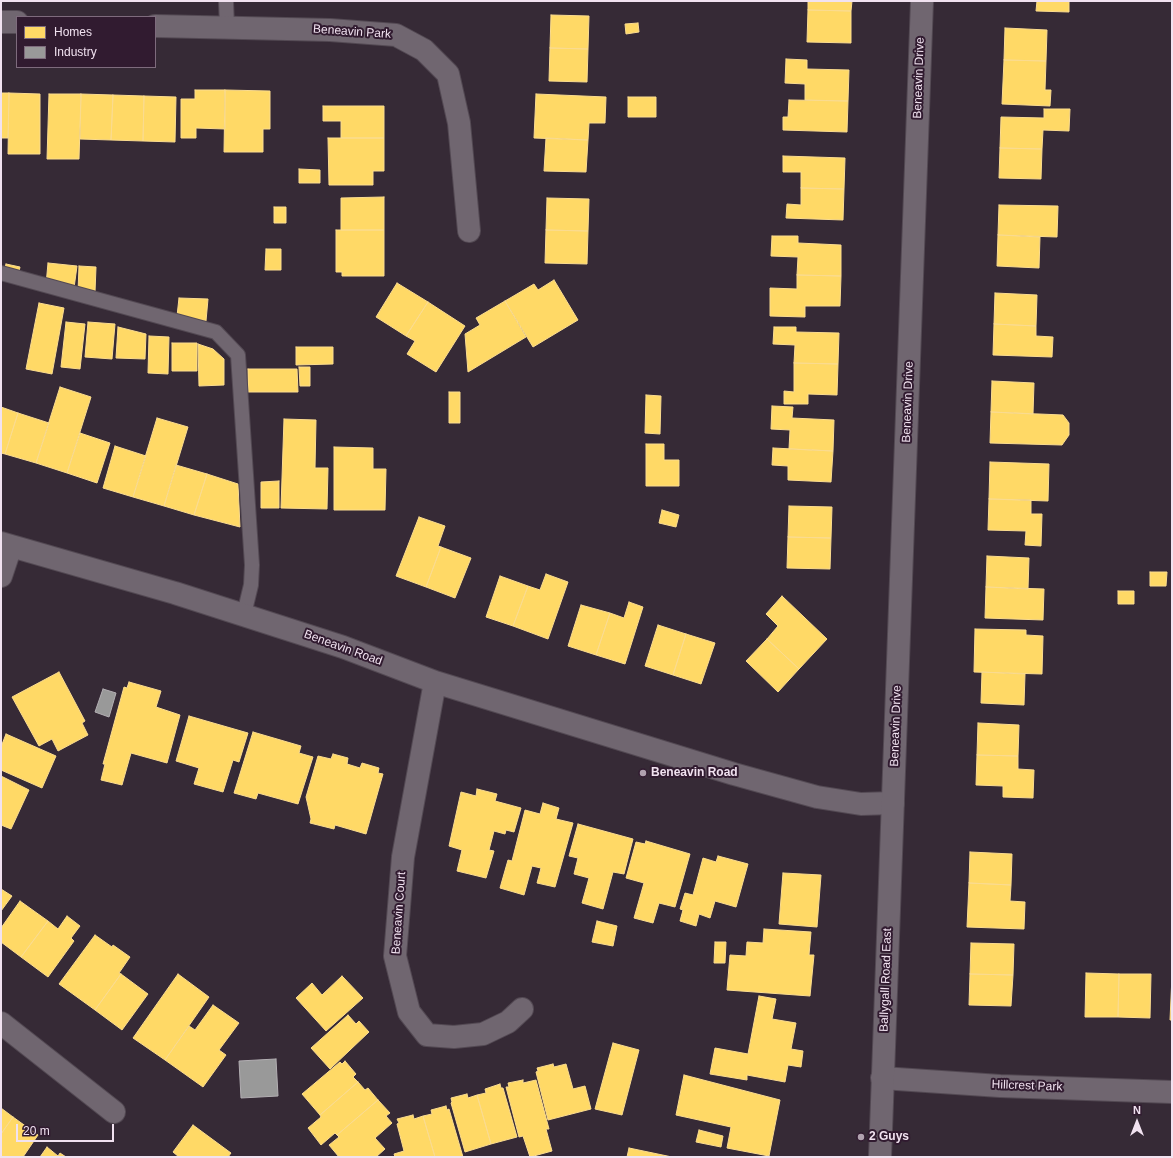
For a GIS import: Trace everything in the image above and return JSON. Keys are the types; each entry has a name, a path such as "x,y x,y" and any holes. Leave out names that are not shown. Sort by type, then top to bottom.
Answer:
{"street":[{"name":"Beneavin Drive","path":"893,803 922,1"},
{"path":"1,22 16,22"},
{"name":"Beneavin Park","path":"156,26 330,30 396,35 424,50 448,74 459,123 469,231"},
{"name":"Beneavin Road","path":"6,544 168,590 244,614 343,647 435,682 734,774 817,797 861,804 893,803"},
{"path":"1,576 6,544"},
{"name":"Beneavin Court","path":"435,682 404,857 395,949 395,956 409,1012 427,1035 454,1037 483,1034 508,1022 522,1009"},
{"name":"Ballygall Road East","path":"880,1157 893,803"},
{"path":"1,1022 114,1112"},
{"name":"Hillcrest Park","path":"882,1078 1000,1086 1172,1092"}],"lane":[{"path":"226,1 226,27"},
{"path":"1,273 216,332 238,354 252,565 251,585 244,614"}],"building: Homes":[{"path":"808,1 852,1 851,11 808,10"},
{"path":"1037,1 1069,1 1069,12 1036,11"},
{"path":"808,10 851,11 851,43 807,42"},
{"path":"551,15 589,16 588,49 550,48"},
{"path":"638,23 639,32 626,34 625,24"},
{"path":"1005,28 1047,30 1046,61 1004,60"},
{"path":"550,48 588,49 587,82 549,81"},
{"path":"786,59 807,60 807,69 849,70 848,101 805,100 805,84 785,83"},
{"path":"1004,60 1046,61 1045,90 1051,90 1050,106 1002,104"},
{"path":"195,90 225,90 225,129 196,128 196,138 181,138 181,99 195,99"},
{"path":"225,90 270,91 270,129 263,129 263,152 224,152"},
{"path":"1,93 9,93 8,138 1,138"},
{"path":"9,93 40,94 40,154 8,154"},
{"path":"49,94 81,94 79,159 47,159"},
{"path":"81,94 113,95 111,140 80,139"},
{"path":"536,94 606,97 605,123 589,123 588,140 534,138"},
{"path":"113,95 144,96 143,141 111,140"},
{"path":"144,96 176,97 175,142 143,141"},
{"path":"628,97 656,97 656,117 628,117"},
{"path":"789,100 848,101 847,132 783,130 783,117 788,117"},
{"path":"323,106 384,106 384,138 341,138 341,121 323,121"},
{"path":"1044,109 1070,109 1069,131 1043,130 1042,149 1000,148 1001,117 1044,118"},
{"path":"328,138 384,138 384,171 373,171 373,185 329,185"},
{"path":"546,138 588,140 586,172 544,171"},
{"path":"1000,148 1042,149 1041,179 999,178"},
{"path":"783,156 845,158 844,189 801,188 801,172 783,172"},
{"path":"299,169 320,170 320,183 299,183"},
{"path":"801,188 844,189 843,220 786,218 787,204 801,205"},
{"path":"384,197 384,230 341,230 341,198"},
{"path":"547,198 589,199 588,231 546,230"},
{"path":"999,205 1058,206 1057,237 998,235"},
{"path":"274,207 286,207 286,223 274,223"},
{"path":"336,230 384,230 384,276 342,276 342,272 336,272"},
{"path":"546,230 588,231 587,264 545,263"},
{"path":"998,235 1040,237 1039,268 997,266"},
{"path":"772,236 798,236 798,243 841,245 841,276 797,275 798,257 771,256"},
{"path":"266,249 281,249 281,270 265,270"},
{"path":"48,263 77,266 74,288 46,285"},
{"path":"6,264 20,267 18,276 4,272"},
{"path":"79,266 96,267 95,292 78,292"},
{"path":"797,275 841,276 840,306 805,306 805,317 770,316 770,288 797,289"},
{"path":"554,280 578,320 533,347 505,301 534,284 538,290"},
{"path":"397,283 428,302 406,336 376,317"},
{"path":"995,293 1037,295 1036,326 994,324"},
{"path":"179,298 208,299 206,321 177,316"},
{"path":"505,301 526,337 468,372 465,334 480,325 476,318"},
{"path":"428,302 465,326 436,372 407,354 415,341 406,336"},
{"path":"39,303 64,308 52,374 26,369"},
{"path":"66,322 85,324 80,369 61,367"},
{"path":"88,322 115,324 112,359 85,357"},
{"path":"994,324 1036,326 1036,336 1053,337 1052,357 993,355"},
{"path":"118,327 146,334 145,359 116,358"},
{"path":"774,327 796,327 796,332 839,333 838,364 794,363 795,345 773,344"},
{"path":"149,336 169,337 168,374 148,373"},
{"path":"172,343 197,343 197,371 172,371"},
{"path":"198,344 213,349 224,359 224,385 199,386"},
{"path":"296,347 333,347 333,364 296,365"},
{"path":"794,363 838,364 837,395 808,394 808,404 784,404 784,391 794,392"},
{"path":"299,367 310,367 310,386 300,386"},
{"path":"248,369 297,369 298,392 248,392"},
{"path":"992,381 1034,383 1033,414 991,412"},
{"path":"60,387 91,397 67,473 36,463"},
{"path":"449,392 460,392 460,423 449,423"},
{"path":"646,395 661,396 660,434 645,433"},
{"path":"772,406 793,407 792,418 834,420 833,451 789,449 790,430 771,429"},
{"path":"1,407 18,413 5,454 1,453"},
{"path":"991,412 1063,415 1069,423 1069,435 1062,445 990,443"},
{"path":"18,413 49,423 36,463 5,454"},
{"path":"157,418 188,427 164,506 133,497"},
{"path":"284,419 316,420 315,468 328,468 327,509 281,508"},
{"path":"80,433 110,443 97,483 67,473"},
{"path":"646,444 664,444 664,460 679,460 679,486 646,486"},
{"path":"115,446 146,456 133,497 103,488"},
{"path":"334,447 373,448 373,469 386,469 385,510 334,510"},
{"path":"773,448 833,451 831,482 788,480 788,466 772,465"},
{"path":"990,462 1049,464 1048,501 989,499"},
{"path":"176,465 207,474 194,515 164,506"},
{"path":"207,474 238,484 240,527 194,515"},
{"path":"279,481 279,508 261,508 261,482"},
{"path":"989,499 1031,500 1031,514 1042,514 1041,546 1025,545 1026,531 988,530"},
{"path":"789,506 832,507 831,538 788,537"},
{"path":"662,510 679,515 676,527 659,523"},
{"path":"419,517 445,526 438,546 441,547 426,587 396,576"},
{"path":"788,537 831,538 830,569 787,568"},
{"path":"441,547 471,558 455,598 426,587"},
{"path":"987,556 1029,558 1028,589 986,587"},
{"path":"1150,572 1167,572 1166,586 1150,586"},
{"path":"546,574 568,582 548,639 513,626 528,586 540,590"},
{"path":"500,576 528,586 513,626 486,617"},
{"path":"986,587 1044,589 1043,620 985,618"},
{"path":"1118,591 1134,591 1134,604 1118,604"},
{"path":"782,596 827,639 799,669 767,639 778,626 766,614"},
{"path":"629,602 643,607 625,664 596,655 610,613 624,618"},
{"path":"581,605 610,613 596,655 568,646"},
{"path":"658,625 686,634 673,675 645,666"},
{"path":"975,629 1026,630 1026,635 1043,636 1042,674 974,672"},
{"path":"686,634 715,643 701,684 673,675"},
{"path":"767,639 799,669 778,692 746,661"},
{"path":"59,672 85,721 82,723 88,735 58,751 52,739 39,746 12,697"},
{"path":"982,672 1025,674 1024,705 981,703"},
{"path":"129,682 161,691 156,707 180,715 167,763 131,753 122,785 101,780 105,764 103,764 124,687 127,688"},
{"path":"189,716 248,733 239,762 233,760 223,792 194,784 199,768 176,761"},
{"path":"978,723 1019,725 1018,756 977,755"},
{"path":"253,732 301,746 299,753 313,757 298,804 258,793 256,799 234,793"},
{"path":"6,734 56,756 42,788 1,770 1,747"},
{"path":"333,754 348,758 347,764 360,768 362,763 379,768 378,773 383,774 366,834 335,825 334,829 310,823 311,819 306,797 318,756 331,759"},
{"path":"977,755 1018,756 1018,769 1034,770 1033,798 1003,797 1003,786 976,785"},
{"path":"1,776 29,790 11,829 1,825"},
{"path":"477,789 497,794 495,801 521,808 514,832 506,830 505,834 494,831 489,850 494,851 486,878 457,871 462,850 449,846 461,792 476,796"},
{"path":"543,803 559,808 556,819 573,823 555,887 537,883 541,868 532,866 524,895 500,888 508,860 512,861 525,810 540,814"},
{"path":"578,824 633,839 624,874 613,872 603,909 582,903 589,878 574,874 578,858 569,856"},
{"path":"646,841 690,854 675,907 659,903 653,923 634,918 644,883 626,878 636,842 645,844"},
{"path":"970,852 1012,854 1011,885 969,883"},
{"path":"718,856 748,864 736,907 715,901 710,918 699,914 696,926 680,921 683,910 680,909 685,893 693,895 703,858 716,862"},
{"path":"783,873 821,875 817,927 779,924"},
{"path":"969,883 1011,885 1010,901 1025,902 1024,929 967,927"},
{"path":"1,889 12,896 1,911"},
{"path":"20,901 48,921 21,957 1,942 1,928"},
{"path":"67,916 80,926 71,938 74,941 48,977 21,957 48,921 58,929"},
{"path":"597,921 617,926 613,946 592,942"},
{"path":"764,929 811,932 809,955 814,955 810,996 727,990 730,955 746,956 747,942 763,943"},
{"path":"95,935 130,957 119,973 121,974 95,1010 59,984"},
{"path":"715,942 726,942 725,963 714,963"},
{"path":"971,943 1014,944 1013,975 970,974"},
{"path":"1086,973 1119,974 1118,1017 1085,1017"},
{"path":"121,974 148,994 122,1030 95,1010"},
{"path":"178,974 209,997 165,1060 133,1038"},
{"path":"970,974 1013,975 1011,1006 969,1005"},
{"path":"1119,974 1151,974 1150,1018 1118,1017"},
{"path":"342,976 363,998 326,1031 296,998 312,983 322,995"},
{"path":"1172,976 1172,1020 1170,1020"},
{"path":"759,996 776,999 772,1019 796,1023 791,1049 803,1051 801,1067 788,1065 785,1082 747,1075 747,1080 710,1074 715,1048 748,1054"},
{"path":"213,1005 239,1023 219,1050 226,1055 203,1087 165,1060 189,1026 195,1030"},
{"path":"348,1015 356,1024 359,1021 369,1032 330,1069 311,1048"},
{"path":"613,1043 639,1050 622,1115 595,1109"},
{"path":"345,1061 356,1074 353,1077 358,1082 320,1115 302,1094 340,1062 342,1064"},
{"path":"553,1064 554,1067 566,1064 573,1089 585,1086 591,1109 548,1120 536,1072 538,1071 537,1068"},
{"path":"684,1075 780,1100 769,1156 727,1148 731,1127 676,1115"},
{"path":"523,1080 523,1083 536,1080 549,1129 546,1129 552,1151 530,1157 523,1136 519,1137 506,1087 509,1087 508,1083"},
{"path":"358,1082 365,1090 368,1088 378,1100 337,1135 335,1133 321,1145 308,1128 321,1117 320,1115"},
{"path":"500,1084 501,1088 503,1088 517,1137 491,1144 477,1095 486,1093 485,1089"},
{"path":"467,1094 468,1098 477,1095 491,1144 465,1152 451,1103 451,1098"},
{"path":"378,1100 390,1113 386,1116 392,1123 375,1138 385,1149 376,1157 339,1157 329,1145 339,1137 337,1135"},
{"path":"446,1106 447,1110 449,1109 463,1157 435,1157 423,1116 432,1114 431,1110"},
{"path":"1,1108 13,1117 1,1134"},
{"path":"413,1115 414,1119 423,1116 435,1157 395,1157 394,1154 404,1151 397,1119"},
{"path":"13,1117 38,1135 23,1157 1,1157 1,1134"},
{"path":"193,1125 231,1153 228,1157 179,1157 173,1152"},
{"path":"699,1130 723,1136 721,1147 696,1142"},
{"path":"47,1147 58,1156 60,1153 66,1157 40,1157"},
{"path":"629,1148 672,1157 627,1157"}],"building: Industry":[{"path":"103,689 116,693 109,717 95,712"},
{"path":"276,1059 278,1096 241,1098 239,1061"}],"place":[{"name":"Beneavin Road","path":"643,773"},
{"name":"2 Guys","path":"861,1137"}]}
